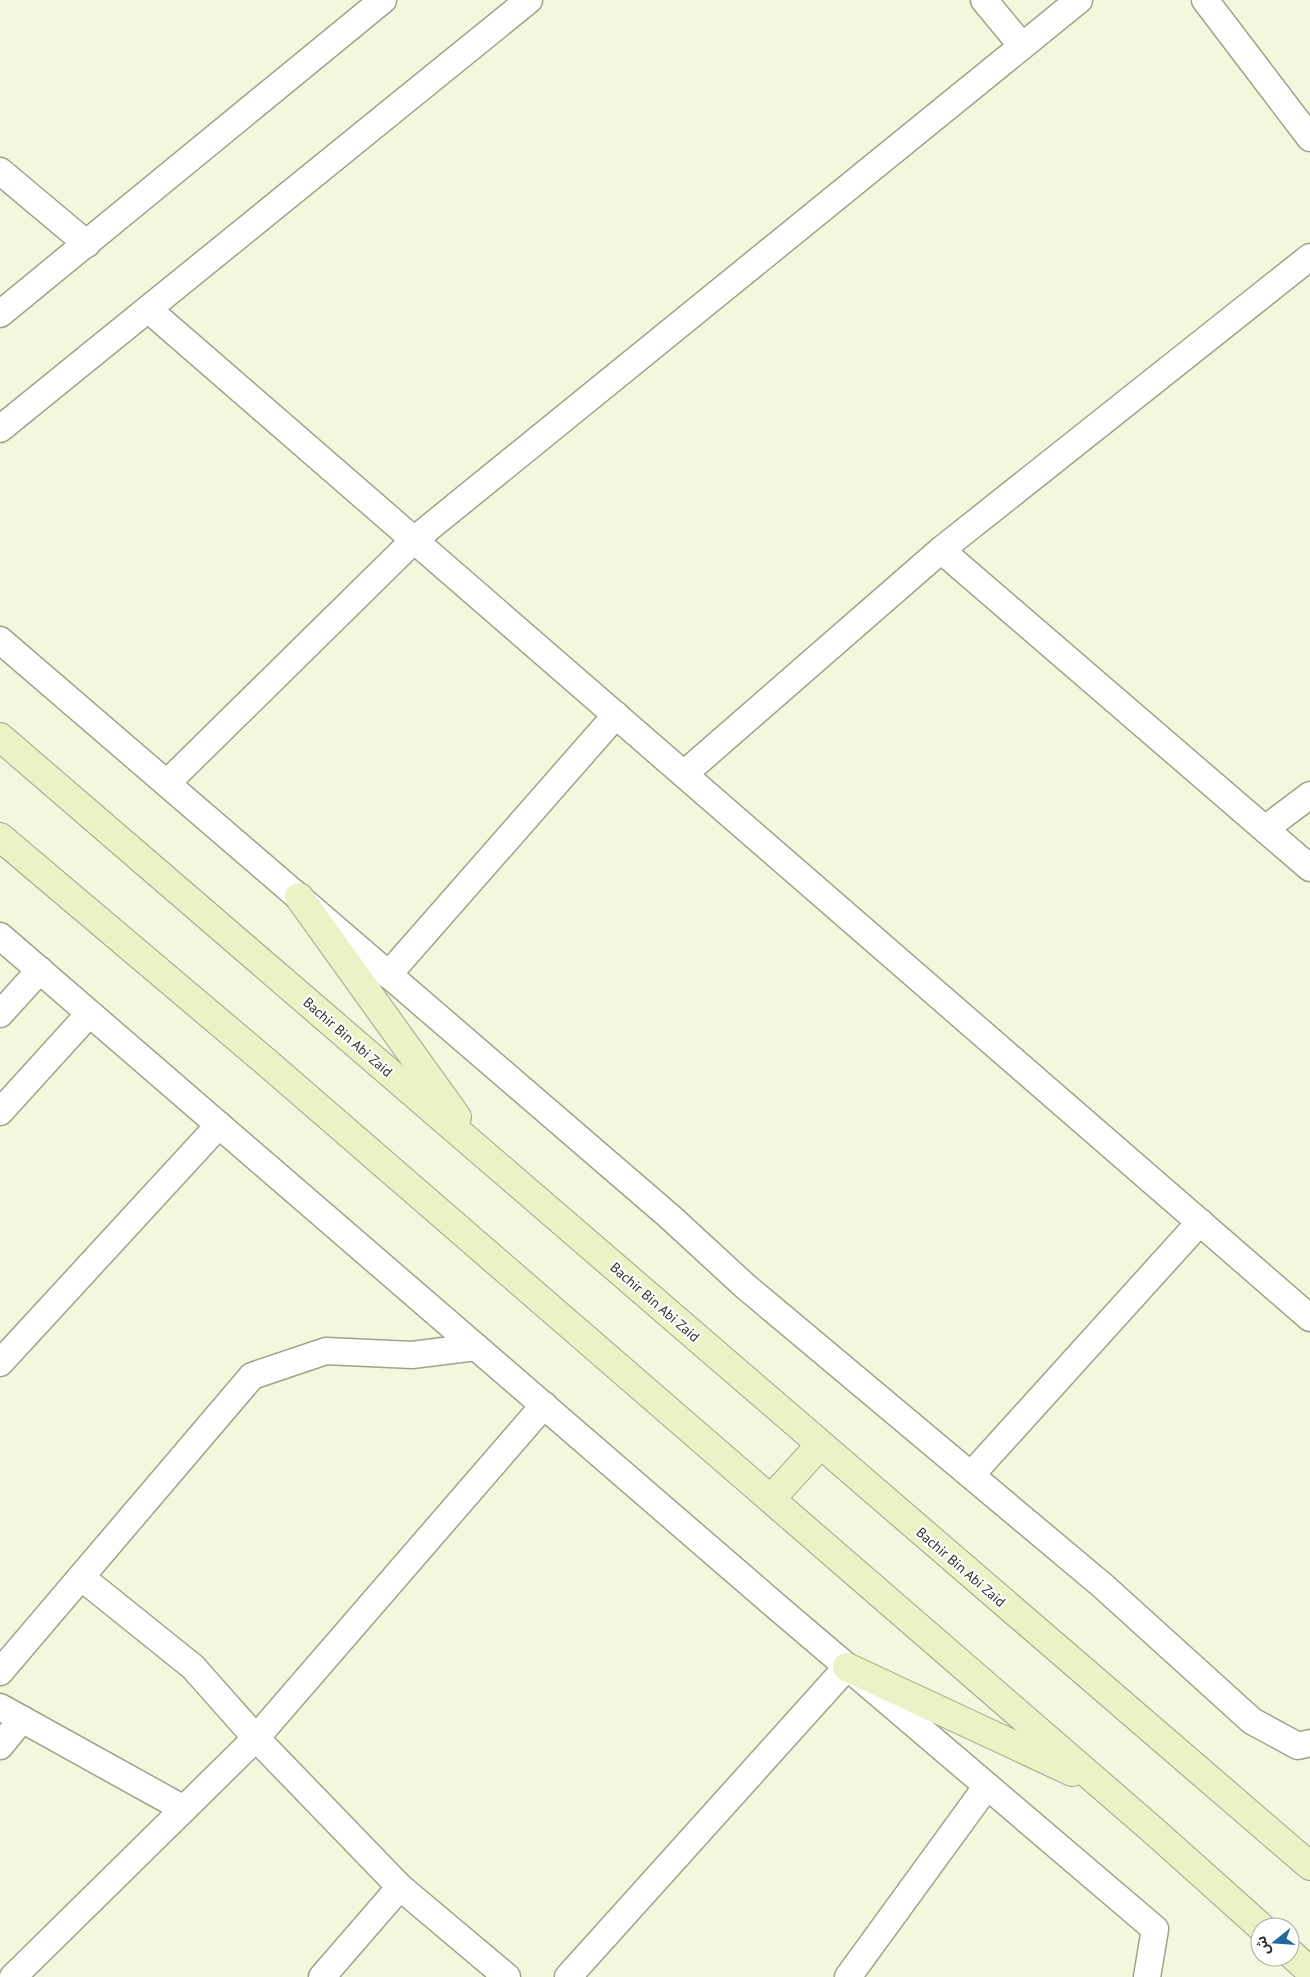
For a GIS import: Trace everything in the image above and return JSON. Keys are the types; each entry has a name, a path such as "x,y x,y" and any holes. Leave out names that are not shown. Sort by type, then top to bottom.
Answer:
{"main road":[{"name":"Bachir Bin Abi Zaid","path":"0,737 1310,1866"},
{"path":"0,837 265,1061 1102,1786 1250,1917"},
{"path":"299,897 484,1155"},
{"path":"771,1499 820,1445"},
{"path":"847,1667 1102,1786"},
{"path":"1300,1962 1310,1971"}],"street":[{"path":"0,314 383,0"},
{"path":"0,429 529,0"},
{"path":"984,0 1022,46"},
{"path":"167,783 414,540 1079,0"},
{"path":"1205,0 1310,138"},
{"path":"0,171 87,244"},
{"path":"684,774 941,550 1310,257"},
{"path":"148,309 1310,1318"},
{"path":"941,550 1310,868"},
{"path":"0,640 669,1216 745,1286 1103,1586 1252,1721 1298,1746 1310,1743"},
{"path":"388,975 616,715"},
{"path":"1265,829 1310,796"},
{"path":"0,936 847,1667 1155,1929 1147,1977"},
{"path":"0,1014 40,970"},
{"path":"0,1112 89,1014"},
{"path":"0,1363 219,1125"},
{"path":"971,1475 1200,1222"},
{"path":"0,1672 252,1376 326,1351 412,1355 476,1347"},
{"path":"13,1977 256,1738 544,1406"},
{"path":"81,1577 193,1667 256,1738 400,1888 508,1977"},
{"path":"568,1977 847,1667"},
{"path":"0,1706 184,1809"},
{"path":"0,1746 22,1719"},
{"path":"848,1977 987,1786"},
{"path":"322,1977 400,1888"}]}
